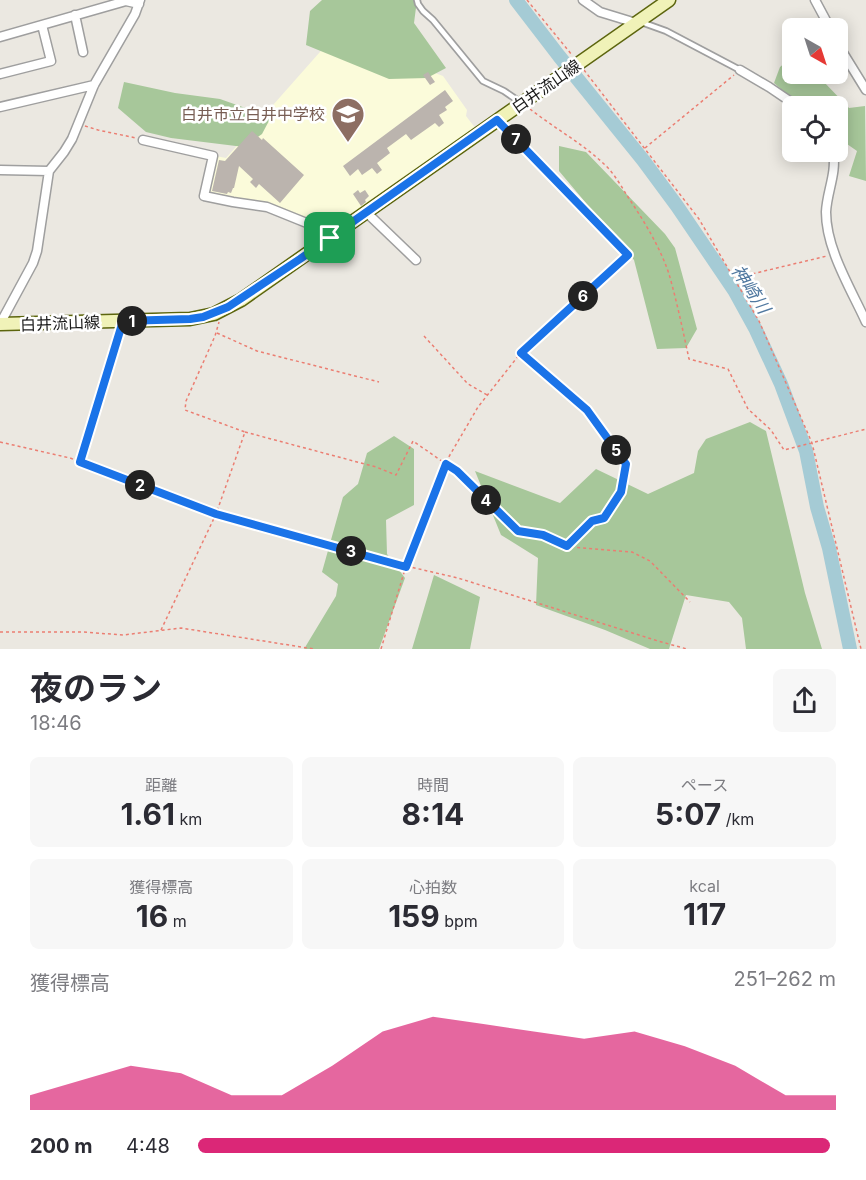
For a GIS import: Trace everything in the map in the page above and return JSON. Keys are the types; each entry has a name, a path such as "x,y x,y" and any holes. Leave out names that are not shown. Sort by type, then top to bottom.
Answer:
{"main road":[{"name":"白井流山線","path":"0,324 190,319 222,310 241,300 669,0"}],"street":[{"path":"584,0 600,12 637,22"},
{"path":"815,0 825,18"},
{"path":"0,37 126,1 140,2 94,85 72,139 49,171 37,251 33,263 0,324"},
{"path":"75,15 83,52"},
{"path":"0,74 51,61 42,25"},
{"path":"848,61 866,90"},
{"path":"740,70 782,96"},
{"path":"0,107 94,85"},
{"path":"143,140 213,156 204,196 267,207 324,230 330,238"},
{"path":"833,162 826,209 829,236 866,322"},
{"path":"0,170 49,171"},
{"path":"366,212 416,260"}],"lane":[{"path":"417,0 423,11 483,81 522,103"},
{"path":"637,22 666,31 740,70"}],"path":[{"path":"527,0 699,219 759,321 812,443 861,649"},
{"path":"644,148 740,70"},
{"path":"522,103 578,142 613,174 641,215 658,247 668,272 689,359 728,369 748,409 771,430 784,450 866,429"},
{"path":"381,649 406,567 446,464 478,407 521,353 628,255 497,120"},
{"path":"78,123 143,140"},
{"path":"734,278 835,254"},
{"path":"222,310 216,333 186,401 185,410 245,432 376,466 396,475 413,441 457,471 518,531 543,535 567,546 632,552 650,561 690,602"},
{"path":"80,462 123,321"},
{"path":"216,333 257,351 379,382"},
{"path":"424,336 468,384 487,395"},
{"path":"521,353 587,410 626,464 621,492 604,518 592,521 567,546"},
{"path":"161,630 216,514 245,432"},
{"path":"0,442 70,458 216,514 406,567 458,578 687,649"},
{"path":"0,632 83,632 123,635 182,628 314,649"}],"shaded area":[{"path":"322,0 417,0 414,23 446,68 427,78 389,79 306,45 310,11"},
{"name":"白井市立白井中学校","path":"335,35 443,76 467,110 466,116 476,129 330,232 326,228 207,194 216,156 226,158"},
{"path":"782,65 782,84 826,84 837,96 789,96 774,83"},
{"path":"124,82 175,93 220,99 271,117 262,134 244,147 171,138 146,132 118,108"},
{"path":"865,106 866,181 849,176 857,151 848,145 848,107"},
{"path":"559,146 586,152 665,234 675,248 697,329 686,348 657,349 634,260 559,171"},
{"path":"750,422 766,431 805,593 822,649 746,649 742,618 729,602 686,595 669,649 650,649 536,605 538,558 501,535 475,471 560,503 596,469 648,494 694,473 698,451 706,439"},
{"path":"394,436 414,449 414,505 386,520 387,554 405,578 379,649 304,649 336,596 338,584 322,572 343,497 358,484 367,453"},
{"path":"434,575 480,597 470,649 412,649"}],"building":[{"path":"428,72 435,82 430,85 423,75"},
{"path":"445,90 453,101 445,107 447,110 439,115 444,123 439,127 435,123 411,140 406,134 387,148 390,153 377,163 382,170 377,174 372,168 362,175 358,169 350,176 343,166"},
{"path":"252,131 304,175 280,203 259,184 256,188 250,182 253,179 239,166 231,193 212,191 219,160 225,161"},
{"path":"358,190 360,193 365,190 369,196 361,206 353,194"}],"waterway":[{"name":"神崎川","path":"516,0 677,206 734,290 756,330 781,384 806,451 850,649"}],"place":[{"name":"白井市立白井中学校","path":"348,143"}],"route":[{"path":"497,120 628,255 521,353 587,410 626,464 621,492 604,518 592,521 567,546 543,535 518,531 457,471 446,464 406,567 216,514 80,462 123,321 190,319 214,314 241,300 330,238 497,120"}]}
